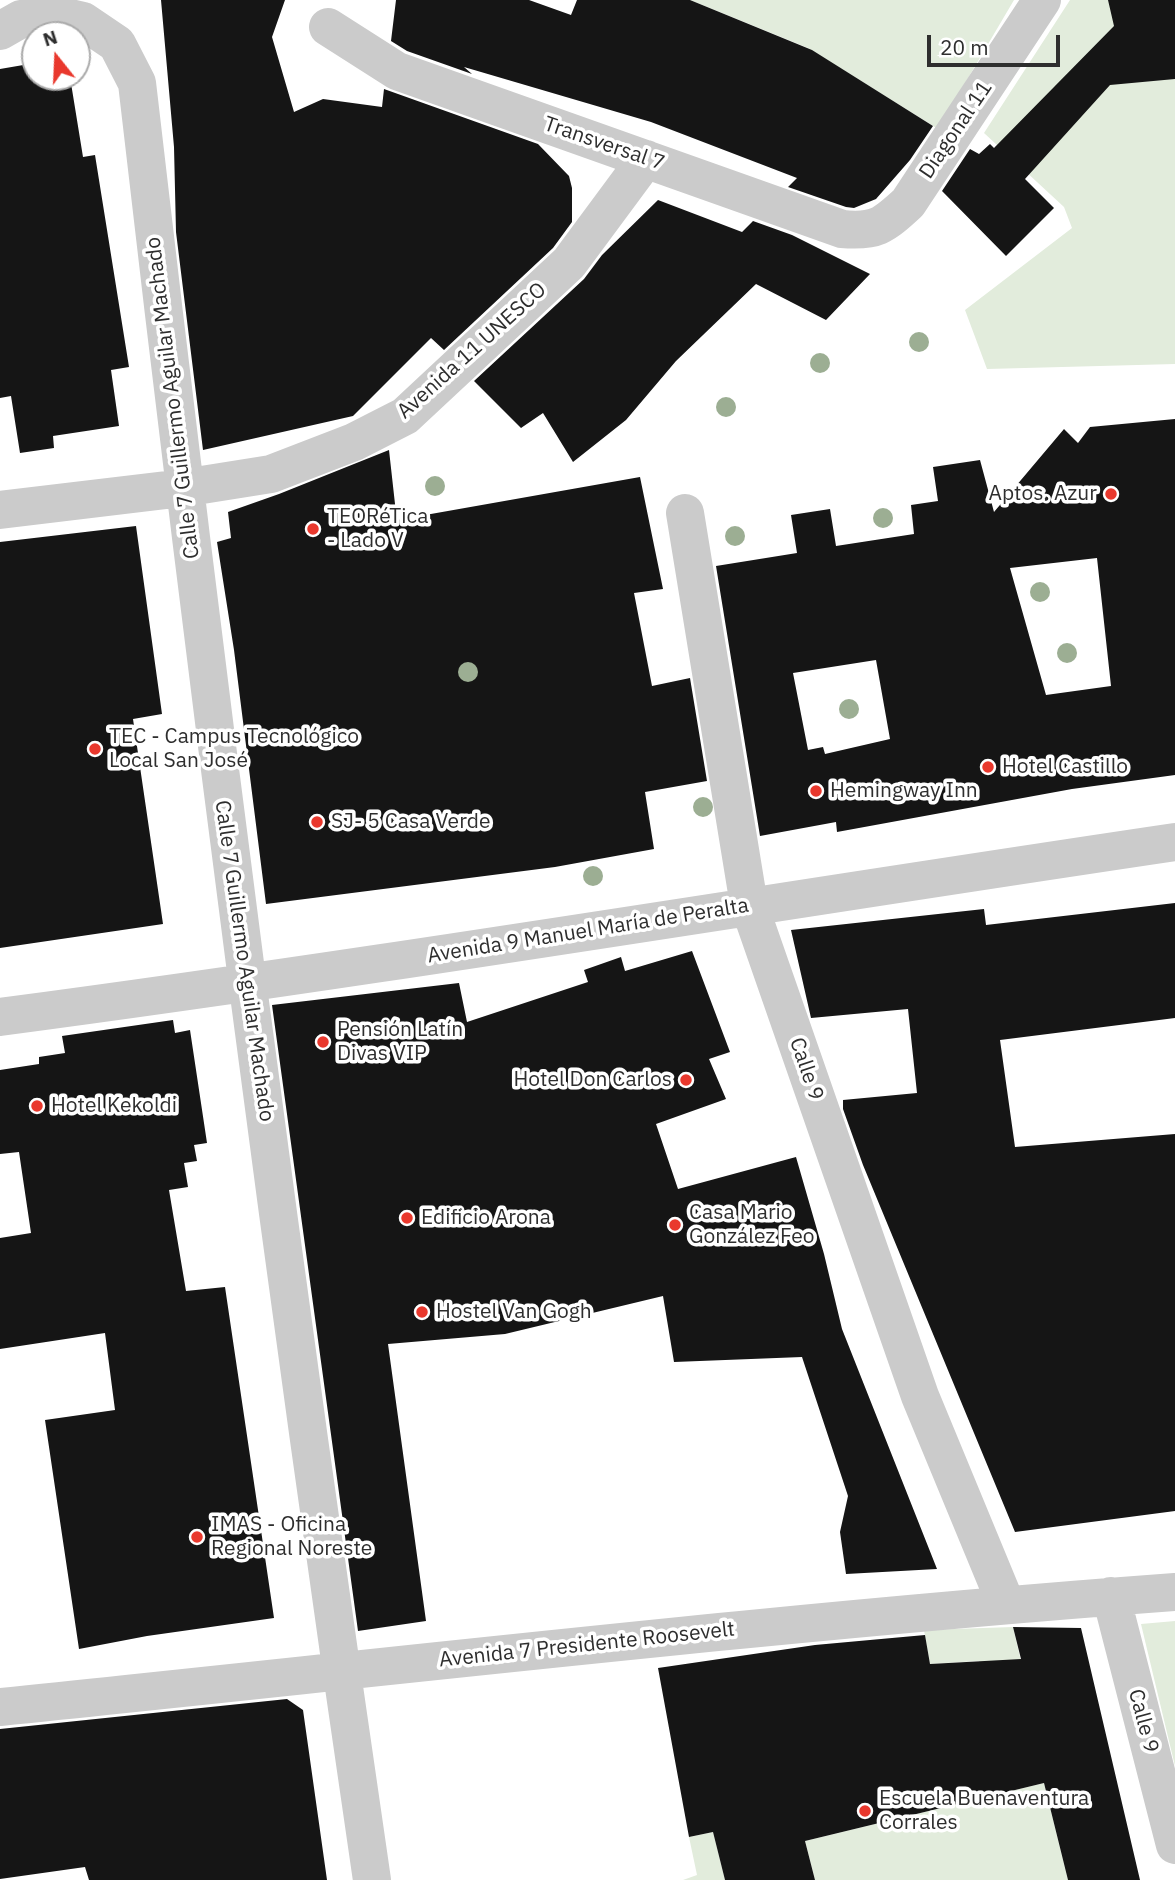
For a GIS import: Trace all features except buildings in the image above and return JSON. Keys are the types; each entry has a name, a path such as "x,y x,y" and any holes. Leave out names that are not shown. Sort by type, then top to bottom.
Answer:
{"street":[{"name":"Diagonal 11","path":"888,222 908,203 1042,0"},
{"name":"Calle 7 Guillermo Aguilar Machado","path":"0,31 21,19 53,14 83,21 117,44 137,83 183,488 246,984 372,1880"},
{"name":"Transversal 7","path":"328,27 397,71 842,229 864,231 888,222"},
{"name":"Avenida 11 UNESCO","path":"0,510 183,488 271,474 355,442 405,416 569,263 646,159"},
{"name":"Calle 9","path":"685,513 750,905 920,1396 1006,1604"},
{"name":"Avenida 9 Manuel María de Peralta","path":"0,1017 246,984 1175,842"},
{"name":"Avenida 7 Presidente Roosevelt","path":"0,1707 1006,1604 1175,1592"},
{"name":"Calle 9","path":"1111,1597 1175,1845"}],"green space":[{"path":"690,0 1014,0 938,129 808,48"},
{"path":"1070,0 1175,0 1175,364 987,369 965,310 1072,228 1064,207 984,133"},
{"path":"1175,1621 1175,1766 1141,1624"},
{"path":"1013,1627 1029,1696 990,1705 979,1661 930,1664 924,1630"},
{"path":"1044,1783 1068,1880 815,1880 805,1841"},
{"path":"713,1832 725,1880 683,1880 697,1875 689,1837"}],"place":[{"name":"Aptos. Azur","path":"1111,494"},
{"name":"TEORéTica - Lado V","path":"313,529"},
{"name":"TEC - Campus Tecnológico Local San José","path":"95,749"},
{"name":"Hotel Castillo","path":"988,767"},
{"name":"Hemingway Inn","path":"816,791"},
{"name":"SJ- 5 Casa Verde","path":"317,822"},
{"name":"Pensión Latín Divas VIP","path":"323,1042"},
{"name":"Hotel Don Carlos","path":"686,1080"},
{"name":"Hotel Kekoldi","path":"37,1106"},
{"name":"Edificio Arona","path":"407,1218"},
{"name":"Casa Mario González Feo","path":"675,1225"},
{"name":"Hostel Van Gogh","path":"422,1312"},
{"name":"IMAS - Oficina Regional Noreste","path":"197,1537"},
{"name":"Escuela Buenaventura Corrales","path":"865,1811"}]}
